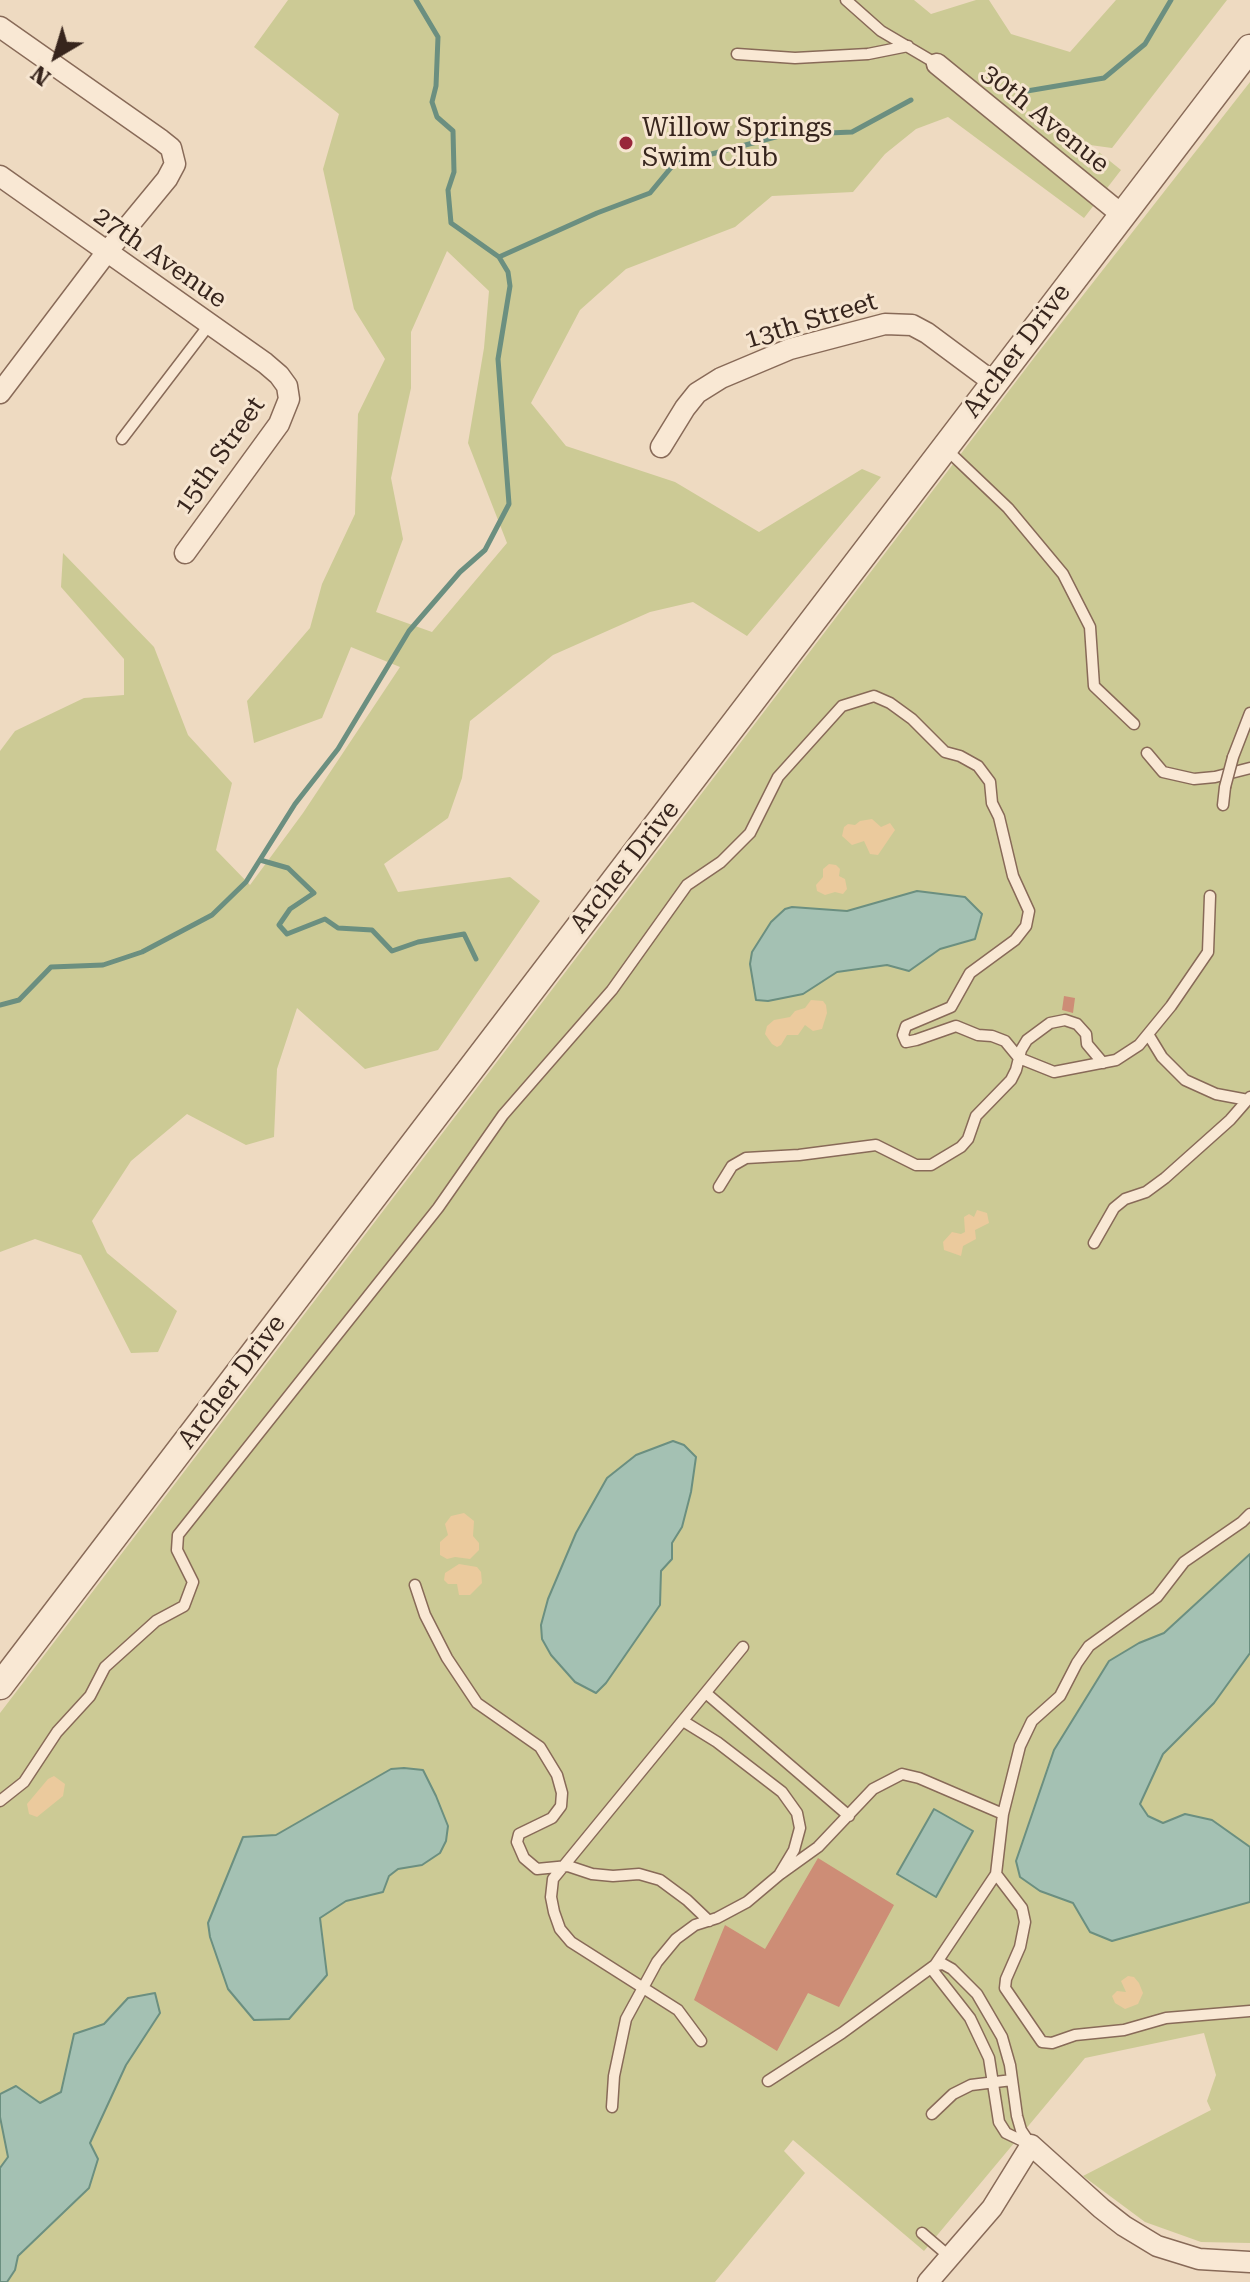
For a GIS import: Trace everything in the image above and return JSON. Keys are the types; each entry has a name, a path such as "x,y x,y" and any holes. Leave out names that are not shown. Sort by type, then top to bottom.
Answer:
{"street":[{"path":"0,27 161,140 171,148 175,158 173,171 106,253 0,393"},
{"name":"Archer Drive","path":"0,1686 1250,48"},
{"name":"30th Avenue","path":"937,64 1121,214"},
{"name":"27th Avenue","path":"0,176 265,363 287,386"},
{"name":"13th Street","path":"661,447 697,393 721,378 790,349 885,324 901,322 920,329 993,382"},
{"name":"15th Street","path":"185,553 279,424 289,399 287,386"},
{"path":"928,2282 992,2208 1031,2145 1101,2208 1157,2246 1199,2259 1250,2262"}],"lane":[{"path":"846,0 881,31 937,64"},
{"path":"737,54 795,58 868,54 908,46"},
{"path":"122,439 209,325"},
{"path":"945,447 1008,508 1063,574 1090,627 1094,686 1134,724"},
{"path":"0,1801 24,1782 57,1732 90,1696 105,1667 156,1621 184,1606 193,1582 177,1550 178,1535 438,1208 503,1115 612,990 687,885 721,862 750,833 778,777 842,706 874,696 890,703 912,719 945,752 978,766 990,782 992,803 999,817 1013,876 1029,911 1026,926 1015,940 970,973 951,1007 906,1026 903,1035 906,1042 956,1026 1005,1041 1019,1058 1054,1072 1116,1060 1139,1045 1208,952 1210,896"},
{"path":"1223,805 1233,757 1250,713"},
{"path":"1147,753 1163,772 1194,779 1250,768"},
{"path":"951,1007 960,1028"},
{"path":"719,1187 732,1166 746,1158 772,1155 799,1155 876,1145 916,1165 931,1165 961,1147 968,1139 976,1116 1011,1080 1027,1040 1050,1023 1065,1020 1077,1024 1086,1034 1087,1044 1103,1063"},
{"path":"1148,1034 1162,1057 1185,1080 1216,1094 1249,1098"},
{"path":"1094,1243 1114,1208 1125,1199 1146,1192 1165,1178 1249,1098"},
{"path":"768,2081 842,2033 935,1965 996,1874 1003,1814 1020,1746 1032,1721 1060,1696 1089,1646 1157,1597 1184,1562 1250,1514"},
{"path":"415,1585 425,1615 447,1658 477,1703 540,1747 557,1775 562,1793 561,1806 552,1818 519,1834 517,1842 524,1858 537,1869 568,1866 592,1874 639,1874 660,1880 709,1921"},
{"path":"701,2041 678,2010 571,1942 560,1929 551,1897 553,1879 561,1868 743,1647"},
{"path":"707,1694 849,1816"},
{"path":"683,1721 717,1742 782,1792 797,1813 800,1828 794,1850 779,1875"},
{"path":"612,2107 620,2041 626,2019 642,1987 676,1939 695,1925 747,1902 818,1847 873,1789 902,1774 919,1778 1003,1814"},
{"path":"996,1874 1022,1908 1025,1922 1020,1947 1005,1988 1042,2042 1052,2043 1075,2035 1124,2030 1166,2018 1250,2011"},
{"path":"935,1965 943,1964 952,1969 977,1994 992,2016 1002,2037 1021,2130 1031,2145"},
{"path":"935,1965 934,1972 970,2018 989,2058 999,2122 1006,2133 1031,2145"},
{"path":"932,2114 953,2094 971,2085 1012,2080"},
{"path":"922,2233 950,2257"}],"shaded area":[{"path":"288,0 914,0 931,14 976,0 989,0 1011,34 1070,52 1116,0 1227,0 1112,148 1090,145 1121,170 1084,218 948,117 916,129 885,154 853,192 772,196 735,227 626,269 580,310 531,403 566,446 675,482 759,532 862,469 881,477 747,636 693,602 650,612 553,655 470,721 462,778 448,818 384,864 398,892 510,877 540,901 438,1050 365,1069 297,1008 277,1069 274,1137 246,1145 187,1114 131,1161 92,1221 107,1253 177,1311 158,1352 131,1353 81,1255 35,1239 0,1252 0,751 15,731 84,698 124,695 124,659 61,587 63,553 154,647 188,735 232,783 216,850 250,885 303,813 400,667 351,647 322,718 254,743 247,701 310,628 322,584 355,514 358,414 385,359 354,309 323,169 339,114 254,47","holes":["447,251 489,291 484,348 468,443 507,543 432,632 376,612 403,539 391,478 411,388 411,332"]},
{"path":"1250,82 1250,2243 1201,2242 1145,2222 1083,2176 1211,2110 1207,2101 1216,2075 1204,2033 1085,2058 924,2251 793,2140 784,2151 805,2173 715,2282 0,2282 0,1713 1037,354"},
{"path":"917,891 965,897 982,914 975,939 940,949 909,971 887,965 837,972 803,994 768,1001 756,1000 750,964 752,952 771,922 785,909 847,911"},
{"path":"673,1441 684,1445 696,1457 682,1527 672,1543 672,1559 661,1571 660,1605 596,1693 575,1682 551,1655 542,1639 541,1625 548,1599 576,1533 607,1478 636,1455"},
{"path":"1250,1554 1250,1653 1214,1703 1163,1754 1140,1804 1148,1816 1163,1823 1185,1814 1212,1820 1250,1847 1250,1902 1112,1941 1090,1932 1073,1903 1040,1891 1020,1877 1016,1861 1054,1750 1109,1661 1139,1643 1164,1633"},
{"path":"391,1769 423,1770 436,1796 448,1826 440,1853 422,1865 398,1869 389,1876 383,1892 346,1901 320,1918 327,1975 289,2019 254,2020 228,1989 208,1923 243,1837 276,1835"},
{"path":"934,1809 973,1831 936,1897 897,1874"},
{"path":"155,1993 160,2013 126,2065 90,2143 98,2159 89,2188 18,2256 15,2270 7,2282 0,2282 0,2168 8,2157 0,2117 0,2094 16,2086 40,2103 61,2092 74,2034 104,2024 128,1998"}],"sand":[{"path":"872,819 881,827 890,823 895,830 878,855 870,854 864,841 852,845 842,836 848,824 855,825"},
{"path":"829,864 836,865 840,869 839,876 845,879 847,889 843,894 835,892 825,895 817,891 816,885 823,877 823,869"},
{"path":"811,1000 823,1001 826,1005 822,1029 813,1031 805,1025 798,1035 787,1035 781,1045 777,1047 772,1044 765,1034 767,1026 774,1020 790,1017 795,1011 805,1008"},
{"path":"977,1210 987,1213 989,1223 975,1230 976,1239 963,1246 961,1256 944,1250 943,1242 952,1232 965,1232 964,1217 969,1214 974,1217"},
{"path":"464,1513 474,1521 473,1536 479,1543 479,1550 470,1559 447,1559 440,1555 440,1542 448,1535 445,1524 451,1516"},
{"path":"459,1564 477,1567 481,1572 482,1583 470,1595 459,1595 457,1584 448,1584 444,1580 445,1573"},
{"path":"54,1776 65,1784 63,1796 37,1817 29,1814 27,1804"},
{"path":"1128,1976 1134,1977 1143,1993 1138,2004 1125,2009 1115,2003 1112,1996 1117,1991 1126,1992 1121,1981"}],"building":[{"path":"1064,996 1075,998 1073,1013 1062,1010"},
{"path":"818,1858 894,1905 839,2007 808,1993 777,2051 694,2000 725,1925 765,1949"}],"waterway":[{"path":"0,1005 19,1000 51,967 103,965 142,952 212,915 246,882 295,804 338,749 409,631 460,572 485,550 509,504 498,359 510,286 508,272 499,257 451,223 448,190 454,172 453,131 437,117 432,102 436,86 438,37 416,0"},
{"path":"1021,92 1104,78 1145,44 1171,0"},
{"path":"499,257 650,193 674,164 783,135 852,132 911,100"},
{"path":"260,860 288,868 314,893 290,909 279,925 287,934 325,919 338,928 372,930 392,951 418,942 464,934 476,959"}],"place":[{"name":"Willow Springs Swim Club","path":"626,143"}]}
